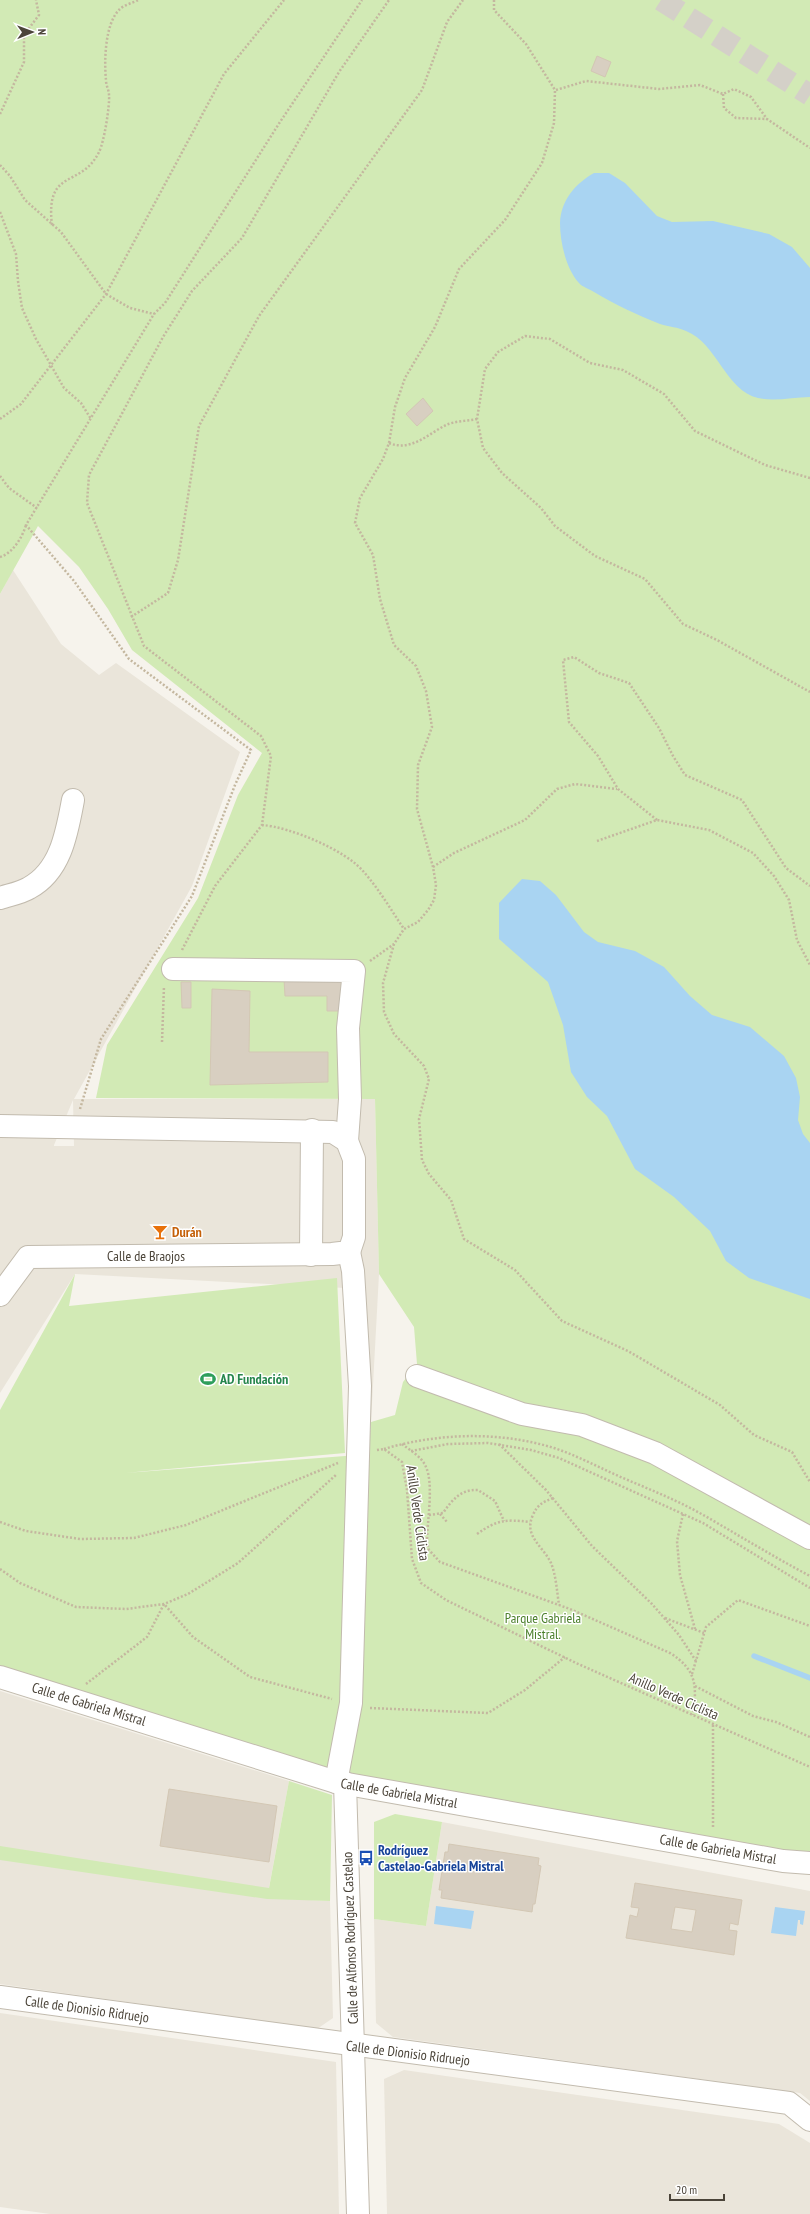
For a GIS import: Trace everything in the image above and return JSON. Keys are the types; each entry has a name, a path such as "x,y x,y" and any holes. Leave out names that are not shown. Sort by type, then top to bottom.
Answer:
{"street":[{"path":"0,898 29,889 49,874 67,835 74,800"},
{"path":"173,969 354,971 348,1028 350,1099 347,1141 354,1159 354,1237 348,1252"},
{"path":"0,1126 312,1130 334,1132 347,1141"},
{"path":"311,1255 312,1130"},
{"name":"Calle de Braojos","path":"1,1290 28,1257 311,1255 348,1252"},
{"name":"Calle de Alfonso Rodríguez Castelao","path":"348,1252 353,1271 360,1386 351,1704 341,1783 353,2046 358,2214"},
{"path":"417,1376 522,1414 582,1425 655,1453 810,1538"},
{"name":"Calle de Gabriela Mistral","path":"0,1676 341,1783 783,1861 810,1863"},
{"name":"Calle de Dionisio Ridruejo","path":"0,1997 353,2046 789,2103 810,2120"}],"path":[{"path":"0,114 24,62 24,35 39,15 36,0"},
{"path":"52,225 51,212 54,192 66,180 82,173 99,152 107,116 109,96 106,81 108,34 119,9 138,0"},
{"path":"0,419 21,404 106,294 224,74 284,0"},
{"path":"0,556 7,555 23,537 26,525 154,314 165,303 280,122 362,0"},
{"path":"162,1042 163,988 215,886 262,825 271,756 261,736 144,646 131,617 87,503 90,475 163,337 192,291 242,238 339,72 389,0"},
{"path":"131,617 168,593 178,560 199,426 259,316 422,90 447,22 463,0"},
{"path":"494,0 494,10 526,44 555,90 554,123 542,163 505,220 459,269 435,327 405,378 395,407 389,443 382,459 360,498 355,523 373,555 380,599 394,645 416,666 426,691 432,727 418,765 417,809 433,867 436,885 434,900 418,922 404,929 394,944 383,983 384,1012 394,1034 424,1066 429,1079 419,1119 422,1160 429,1174 451,1200 464,1239 515,1270 562,1321 628,1351 720,1405 754,1435 792,1452 810,1482"},
{"path":"555,90 586,80 659,89 700,85 723,94 734,89 751,97 767,119 810,148"},
{"path":"723,94 724,108 736,118 767,119"},
{"path":"0,165 10,176 24,200 61,232 106,294 130,308 154,314"},
{"path":"0,212 16,254 22,308 36,339 64,388 81,403 91,419"},
{"path":"810,478 765,465 695,431 664,394 623,370 590,363 550,339 525,336 498,352 485,368 477,419 483,448 502,472 541,508 555,526 595,556 645,579 683,624 717,640 810,692"},
{"path":"389,443 397,446 411,444 426,438 447,424 477,419"},
{"path":"0,476 9,488 37,508"},
{"path":"26,525 74,581 129,659 251,750 192,896 101,1039 79,1112"},
{"path":"810,886 786,868 742,800 685,775 673,756 660,728 629,683 599,673 574,657 563,660 569,722 598,756 618,789 657,820 709,830 753,853 774,876 790,900 797,940 810,965"},
{"path":"433,867 454,853 524,820 557,789 575,784 618,789"},
{"path":"597,841 657,820"},
{"path":"262,825 276,826 302,833 341,855 363,870 404,929"},
{"path":"354,971 394,944"},
{"path":"0,1522 26,1531 80,1539 134,1538 186,1525 358,1456 402,1443 454,1436 484,1436 554,1448 670,1498 705,1515 763,1551 810,1576"},
{"path":"402,1443 417,1455 426,1467 429,1480 427,1542 429,1550 440,1562 559,1605 670,1653 682,1661 692,1674 696,1686 693,1715"},
{"path":"411,1451 448,1444 499,1444 531,1450 559,1458 703,1523 810,1588"},
{"path":"499,1444 553,1498 592,1546 664,1618 679,1635 696,1661"},
{"name":"Anillo Verde Ciclista","path":"384,1449 402,1462 407,1490 412,1559 421,1583 446,1600 632,1689 810,1767"},
{"path":"0,1569 20,1583 76,1607 126,1609 164,1604 188,1594 238,1563 358,1456"},
{"path":"428,1515 440,1514 463,1492 478,1490 495,1501 504,1521"},
{"path":"553,1498 540,1503 530,1522 529,1530 535,1542 551,1564 559,1605"},
{"path":"440,1514 447,1522"},
{"path":"683,1514 677,1541 680,1575 695,1629"},
{"path":"477,1534 493,1523 504,1521 530,1522"},
{"path":"692,1674 706,1627 738,1600 810,1626"},
{"path":"69,1697 147,1637 164,1604"},
{"path":"664,1618 704,1633"},
{"path":"696,1686 753,1716 776,1722 810,1737"},
{"path":"713,1724 713,1827"}],"shaded area":[{"path":"13,570 61,644 99,675 116,663 240,752 192,886 74,1099 375,1099 379,1274 371,1422 482,1432 367,1479 345,1288 75,1274 0,1393 0,594","holes":["73,1100 74,1146 54,1146"]},
{"path":"0,1691 289,1781 267,1898 330,1901 333,2018 317,2029 0,1984"},
{"path":"442,1822 810,1891 810,2101 800,2093 393,2037 376,2023 374,1919 426,1926"},
{"path":"0,2013 336,2062 339,2214 50,2214 0,2207"},
{"path":"404,2070 779,2124 810,2143 810,2214 387,2214 384,2079"}],"green space":[{"name":"Parque Gabriela Mistral.","path":"0,0 810,0 810,1857 336,1782 0,1672 0,1410 75,1274 69,1306 337,1278 345,1453 125,1473 358,1455 352,1679 371,1422 395,1415 403,1382 417,1364 414,1327 379,1274 375,1099 96,1098 107,1045 198,898 238,795 262,753 132,650 108,609 79,567 38,526 0,594"},
{"path":"289,1781 332,1795 330,1901 267,1899 0,1860 0,1846 269,1888"},
{"path":"395,1814 442,1822 426,1926 374,1919 374,1822"}],"water":[{"path":"594,173 609,173 625,183 657,216 672,222 713,221 769,234 792,247 810,268 810,397 771,400 758,398 747,394 729,377 706,346 697,337 683,330 660,324 635,313 580,284 574,277 567,263 560,230 561,215 566,200 570,194 581,182"},
{"path":"522,879 540,881 556,895 584,932 598,942 635,951 664,967 690,996 712,1015 750,1027 784,1056 796,1078 800,1097 798,1120 803,1134 810,1143 810,1299 749,1278 726,1261 710,1231 674,1197 635,1169 607,1116 587,1097 571,1072 563,1025 548,982 499,939 499,903"},
{"path":"436,1906 474,1911 471,1929 434,1924"},
{"path":"775,1907 805,1911 803,1925 800,1924 800,1920 798,1920 796,1936 771,1933"}],"building":[{"path":"597,56 611,62 605,77 591,71"},
{"path":"423,398 433,411 417,426 406,414"},
{"path":"284,979 343,980 343,1011 327,1011 327,996 285,996"},
{"path":"181,982 191,982 191,1008 182,1008"},
{"path":"212,989 250,991 249,1052 328,1052 328,1082 210,1085"},
{"path":"169,1789 277,1806 269,1862 160,1846"},
{"path":"449,1844 539,1858 538,1865 541,1866 535,1904 533,1904 532,1912 441,1898 442,1890 439,1890 445,1852 448,1852"},
{"path":"635,1883 742,1900 738,1925 730,1923 729,1930 737,1931 734,1955 626,1938 630,1915 637,1917 639,1908 631,1907","holes":["675,1907 696,1910 692,1932 671,1929"]}],"waterway":[{"path":"754,1656 810,1678"}],"tunnel":[{"path":"661,0 810,95"}],"place":[{"name":"Durán","path":"160,1232"},
{"name":"AD Fundación","path":"208,1379"},
{"name":"Rodríguez Castelao-Gabriela Mistral","path":"366,1858"}]}
